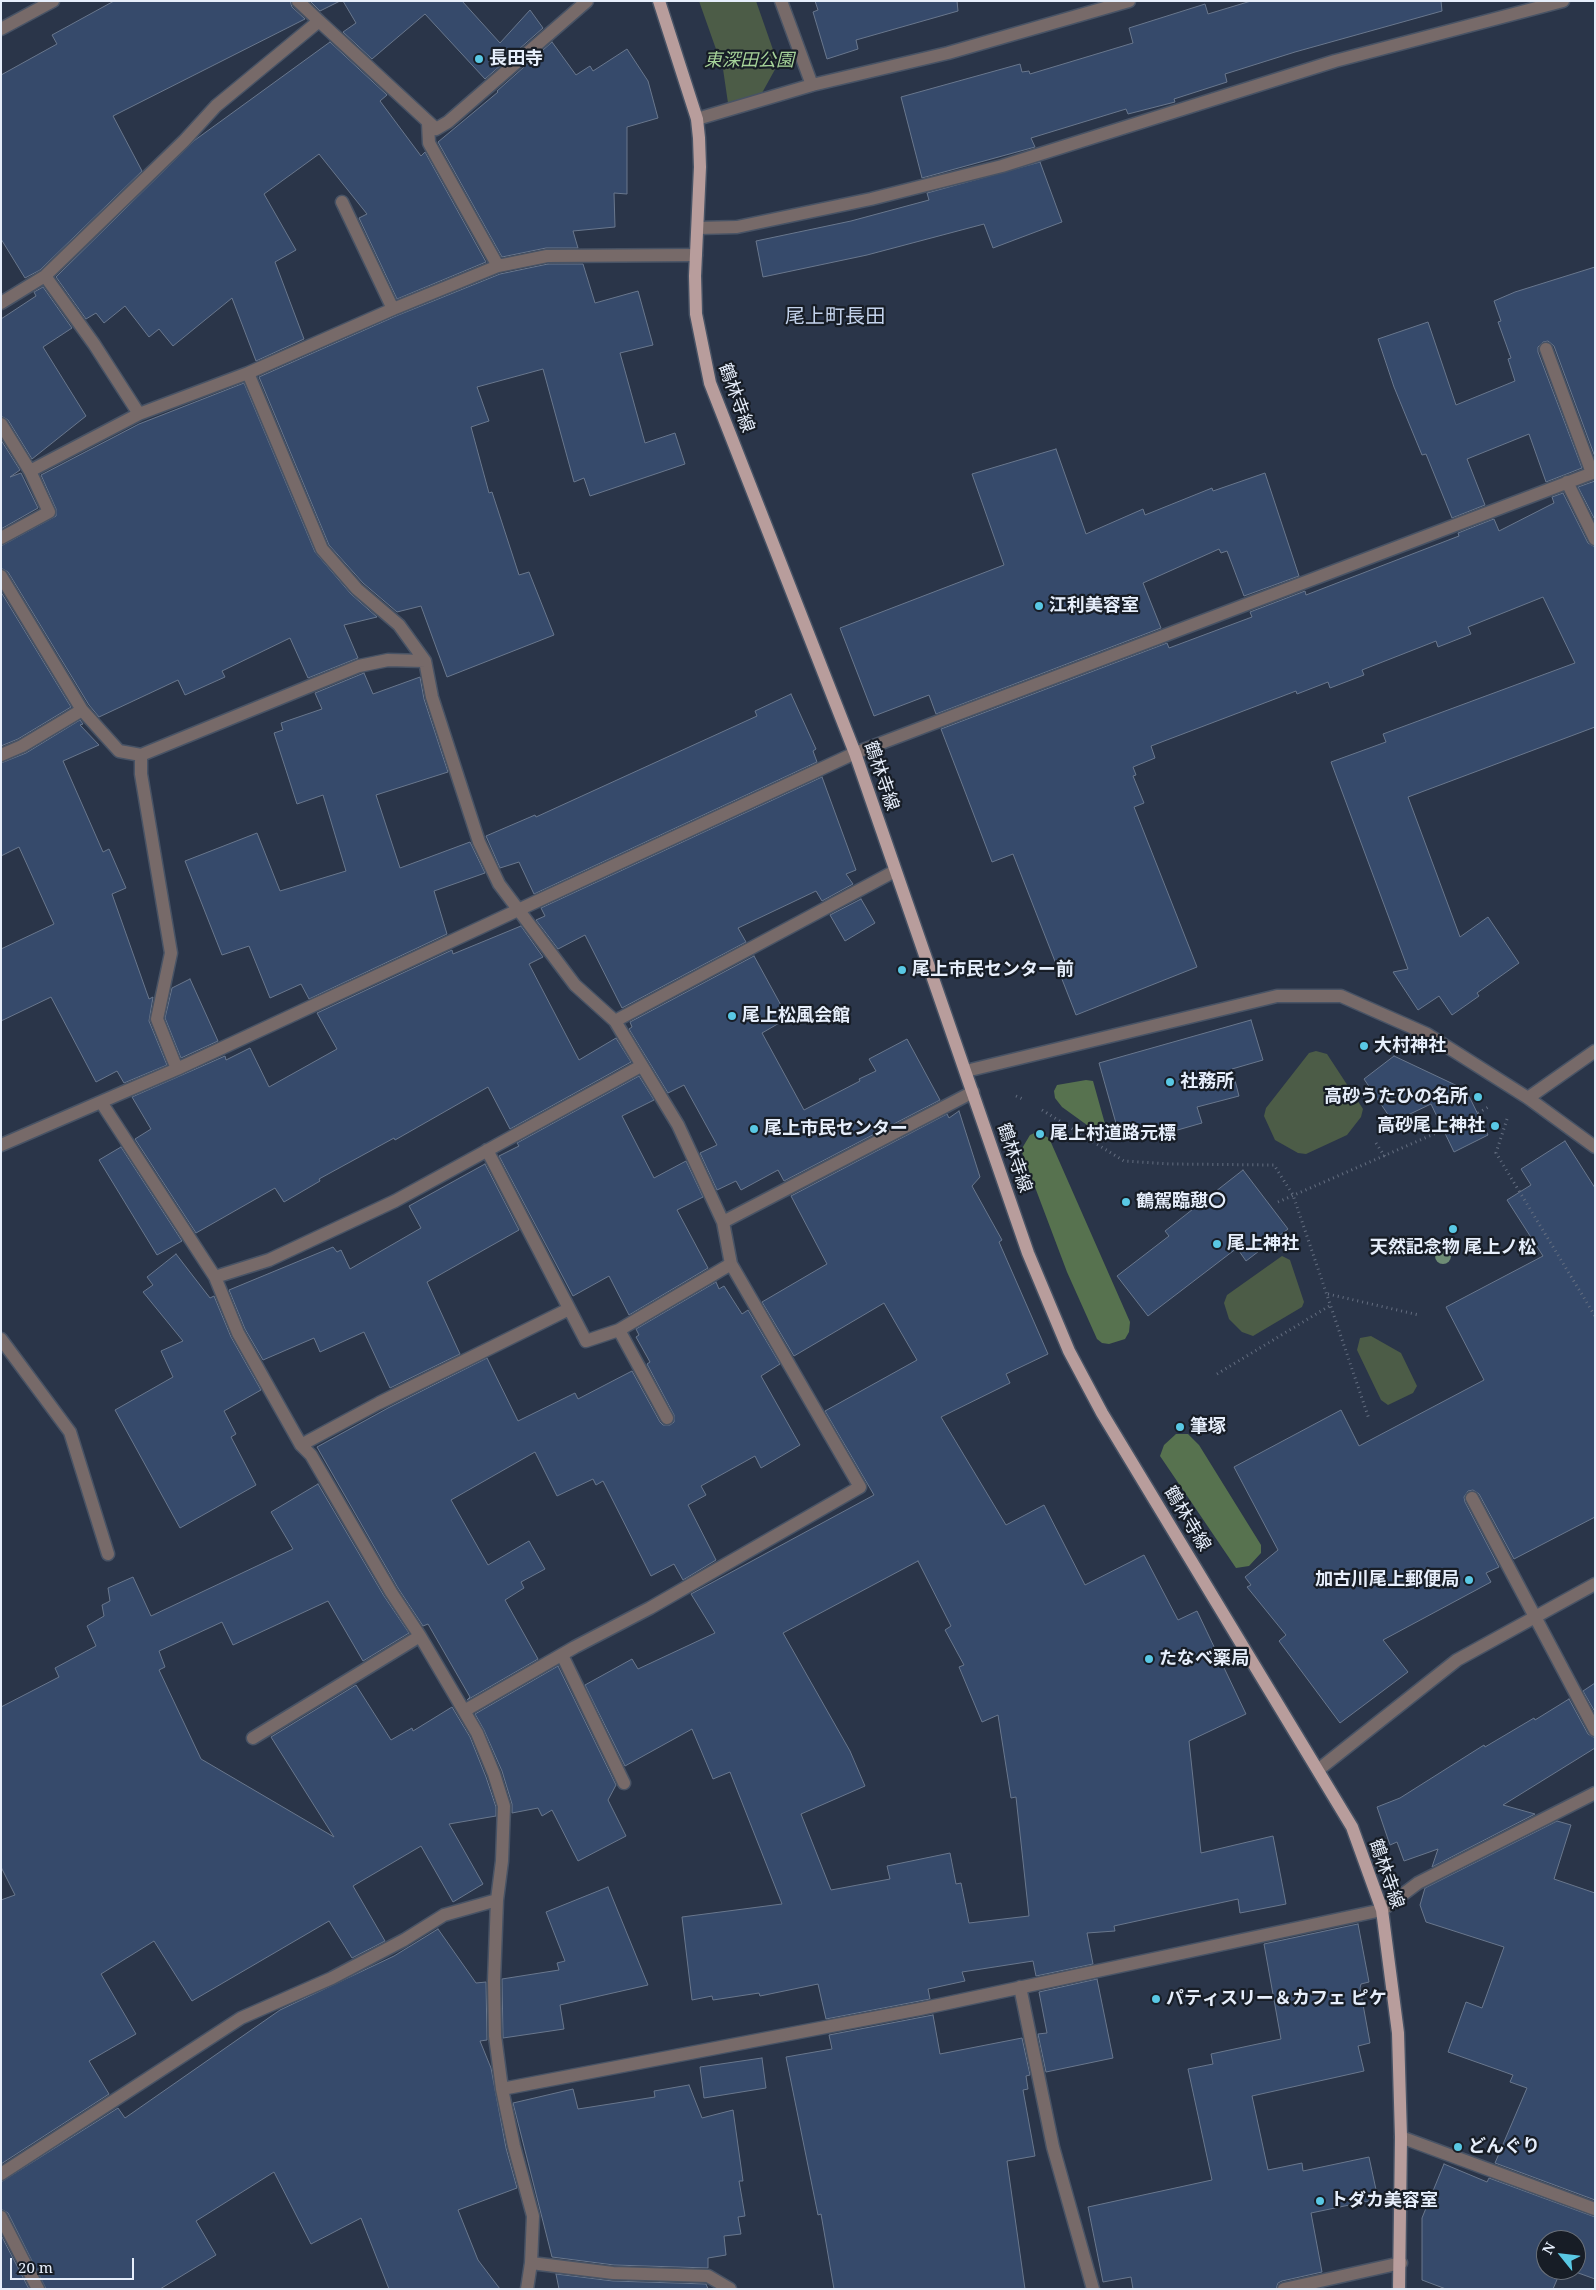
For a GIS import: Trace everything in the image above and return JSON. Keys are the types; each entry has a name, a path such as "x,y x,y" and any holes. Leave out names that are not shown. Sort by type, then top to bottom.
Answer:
{"main road":[{"name":"鶴林寺線","path":"659,1 697,119 700,167 696,255 696,314 710,383 855,753 1028,1254 1069,1351 1102,1413 1352,1827 1382,1910 1398,2033 1401,2137 1401,2263 1399,2289"}],"street":[{"path":"1,29 53,1"},
{"path":"298,1 436,129 448,122 587,1"},
{"path":"781,1 812,85"},
{"path":"697,119 812,85 948,53 1129,1"},
{"path":"698,228 738,227 871,199 1002,166 1335,61 1563,1"},
{"path":"1,303 45,276 184,141 216,106 319,21"},
{"path":"428,123 429,143 498,266"},
{"path":"342,202 393,308"},
{"path":"30,471 139,414 248,373 393,308 498,266 547,256 696,255"},
{"path":"45,276 94,344 139,414"},
{"path":"1,1145 177,1069 855,753 1594,472 1546,349"},
{"path":"248,373 322,549 357,589 399,625 425,661 432,697 479,842 499,884 575,985 615,1021 678,1125 723,1222 731,1264 860,1488 650,1608 562,1655 464,1711"},
{"path":"1,424 30,471 49,512 1,538"},
{"path":"1567,482 1595,538"},
{"path":"1,576 82,710 119,751 141,755 359,666 388,660 425,661"},
{"path":"1,755 22,746 82,710"},
{"path":"141,755 141,774 171,953 158,1019 177,1069"},
{"path":"615,1021 895,870"},
{"path":"966,1071 1277,996 1341,996 1427,1034 1523,1095 1595,1147"},
{"path":"1523,1095 1595,1051"},
{"path":"215,1277 269,1260 395,1201 641,1066"},
{"path":"723,1222 973,1092"},
{"path":"101,1102 215,1277 238,1334 300,1445 311,1455 391,1592 420,1636 481,1741 494,1774 504,1806 502,1861 497,1900 495,2036 502,2089 514,2146 533,2216 531,2263 527,2289"},
{"path":"487,1150 586,1341 619,1330 731,1264"},
{"path":"300,1445 379,1403 569,1309"},
{"path":"619,1330 667,1418"},
{"path":"1,1339 70,1432 108,1554"},
{"path":"1472,1498 1595,1730"},
{"path":"1318,1770 1457,1660 1595,1584"},
{"path":"253,1738 420,1636"},
{"path":"562,1655 624,1783"},
{"path":"502,2089 1020,1988 1382,1910 1418,1883 1595,1793"},
{"path":"1,2174 241,2018 332,1978 404,1940 444,1915 497,1900"},
{"path":"1020,1988 1053,2147 1093,2289"},
{"path":"1401,2137 1595,2209"},
{"path":"1,2217 38,2289"},
{"path":"531,2263 613,2273 708,2276 730,2289"},
{"path":"1284,2289 1401,2263"}],"path":[{"path":"1523,1095 1496,1153 1595,1316"},
{"path":"1016,1096 1025,1100"},
{"path":"1042,1110 1124,1161 1170,1164 1274,1165 1293,1195 1369,1419"},
{"path":"1278,1202 1386,1157 1444,1130"},
{"path":"1376,1142 1386,1157"},
{"path":"1328,1294 1419,1315"},
{"path":"1217,1374 1331,1305"}],"green space":[{"name":"東深田公園","path":"699,1 756,1 778,64 762,93 728,103 723,69"},
{"path":"1316,1051 1327,1054 1363,1109 1361,1117 1347,1135 1306,1154 1298,1153 1275,1140 1264,1116 1266,1108 1309,1053"},
{"path":"1086,1080 1093,1081 1107,1131 1105,1135 1098,1133 1062,1107 1055,1098 1054,1091 1057,1085"},
{"path":"1037,1132 1049,1138 1130,1322 1129,1332 1125,1339 1109,1344 1102,1343 1097,1339 1067,1272 1021,1150 1030,1135"},
{"path":"1282,1256 1290,1260 1304,1302 1302,1307 1253,1336 1242,1332 1229,1319 1224,1303 1227,1295"},
{"path":"1371,1336 1401,1353 1417,1386 1413,1393 1388,1405 1381,1400 1357,1350 1360,1338"},
{"path":"1176,1434 1188,1434 1199,1445 1261,1545 1261,1553 1249,1566 1236,1568 1160,1456 1164,1445"}],"building":[{"path":"114,1 290,1 292,7 305,19 113,116 142,171 40,270 25,278 1,239 1,75 57,44 52,35"},
{"path":"310,1 340,1 320,11"},
{"path":"343,1 462,1 500,43 530,10 543,28 485,79 425,14 372,59 343,32 356,23"},
{"path":"815,1 957,1 958,11 856,40 858,49 827,59 813,12 818,10"},
{"path":"1251,1 1441,1 1442,11 1295,52 1225,74 1227,82 1174,99 1175,102 1128,114 1126,109 1031,138 1035,147 922,178 901,97 1020,64 1022,72 1029,71 1030,74 1133,43 1129,28 1205,4 1208,14"},
{"path":"330,42 387,95 380,101 421,156 425,152 486,262 397,299 359,218 367,214 319,154 264,194 296,250 275,262 304,339 256,361 232,298 173,346 159,329 149,337 125,306 104,323 96,313 86,319 56,277 195,140"},
{"path":"552,42 576,75 590,66 593,71 627,49 648,81 658,118 627,127 627,194 614,193 615,227 573,231 578,248 546,248 502,257 438,142 498,92"},
{"path":"1040,162 1062,222 993,248 984,224 867,255 763,277 756,241 851,221 929,200 927,193"},
{"path":"548,264 583,264 595,303 638,291 653,345 620,353 645,443 675,433 685,464 590,496 584,478 574,482 543,369 477,387 489,421 471,427 489,493 492,492 519,575 529,572 554,635 447,677 421,606 397,612 363,583 329,545 259,377 396,316 500,274"},
{"path":"1595,267 1595,457 1554,346 1548,341 1543,342 1538,347 1538,352 1582,468 1546,482 1529,434 1467,459 1485,505 1452,518 1426,454 1422,455 1394,387 1378,339 1428,322 1456,405 1515,381 1508,359 1511,358 1498,322 1501,321 1494,301 1515,292"},
{"path":"43,287 72,328 43,347 86,416 32,459 8,420 1,416 1,319 36,296 34,292"},
{"path":"244,383 315,552 351,594 377,617 344,625 358,658 308,678 290,638 222,671 225,677 185,695 178,680 99,717 89,705 8,572 1,568 1,546 56,516 56,509 41,475 139,424"},
{"path":"1,440 20,470 10,477 21,473 38,508 1,529"},
{"path":"1056,449 1086,534 1143,509 1145,515 1212,488 1213,491 1265,473 1299,576 1244,596 1227,551 1221,553 1219,549 1143,583 1161,628 936,714 929,695 874,716 840,628 1004,565 972,474"},
{"path":"1595,481 1595,520 1578,487"},
{"path":"1563,493 1588,543 1595,547 1595,727 1408,797 1460,937 1488,917 1519,963 1477,993 1479,996 1452,1015 1439,996 1418,1010 1393,972 1408,969 1331,762 1386,742 1383,734 1575,663 1543,597 1468,627 1471,634 1438,647 1436,641 1362,670 1364,675 1330,688 1328,682 1297,694 1296,691 1151,746 1155,758 1133,767 1136,775 1133,776 1144,803 1134,807 1197,967 1076,1015 1013,854 992,862 941,729 1167,643 1169,648 1252,617 1250,612 1305,591 1306,595 1459,536 1458,533 1491,520 1494,519 1499,531 1554,503 1552,497"},
{"path":"1,592 71,707 18,739 1,746"},
{"path":"364,673 373,694 420,677 424,699 448,772 376,795 400,868 470,842 485,873 434,891 447,934 309,999 301,984 270,998 249,946 222,955 185,861 257,833 280,891 346,871 323,795 297,804 274,733 283,730 281,723 322,709 315,693"},
{"path":"791,694 816,749 813,751 817,762 534,894 519,862 500,868 486,836 535,815 536,817 757,716 755,711"},
{"path":"80,720 83,724 80,725 99,745 63,761 103,852 109,849 126,888 112,894 149,999 153,997 149,1021 167,1065 124,1083 117,1071 96,1082 51,997 1,1021 1,949 54,924 19,847 1,856 1,763 26,753"},
{"path":"822,777 856,870 846,874 853,884 822,901 816,891 738,928 746,942 622,1008 585,935 558,949 536,920 545,916 541,908"},
{"path":"861,899 875,923 845,941 830,915"},
{"path":"521,926 543,957 529,964 579,1060 616,1038 631,1062 510,1129 488,1087 395,1140 394,1138 319,1179 320,1181 284,1202 275,1188 196,1233 135,1139 151,1129 132,1097 225,1056 226,1060 250,1048 269,1087 337,1049 317,1013 452,950 453,954"},
{"path":"754,956 788,1018 762,1033 804,1110 876,1071 869,1059 907,1039 940,1100 784,1181 778,1170 741,1190 736,1181 717,1190 700,1153 717,1145 684,1085 668,1093 629,1029 632,1027 630,1022"},
{"path":"190,979 218,1041 181,1058 165,1018 172,988"},
{"name":"社務所","path":"1251,1020 1263,1060 1232,1069 1239,1096 1197,1107 1202,1123 1167,1133 1166,1128 1121,1141 1099,1063"},
{"path":"1394,1056 1466,1090 1488,1135 1454,1152 1431,1104 1393,1122 1364,1079"},
{"path":"639,1076 654,1100 622,1116 654,1178 686,1161 703,1197 677,1210 708,1268 629,1315 609,1276 573,1296 499,1156 519,1146 517,1143"},
{"path":"959,1111 980,1177 972,1186 1002,1240 999,1242 1048,1354 1006,1374 1010,1383 941,1417 1006,1525 1044,1505 1085,1585 1144,1555 1178,1620 1197,1611 1246,1714 1189,1741 1201,1853 1273,1836 1286,1904 1240,1913 1238,1899 1114,1926 1115,1931 1087,1933 1093,1964 1036,1976 1033,1961 962,1972 965,1981 928,1989 930,1999 826,2019 818,1984 760,1996 759,1993 713,2000 712,1996 692,2000 682,1917 782,1904 730,1772 713,1779 692,1729 625,1766 585,1685 632,1659 638,1669 715,1633 691,1594 874,1495 825,1411 917,1360 884,1303 794,1356 762,1302 827,1264 791,1196 947,1114 949,1118","holes":["918,1561 951,1626 945,1630 964,1665 959,1667 982,1722 998,1715 1011,1798 1016,1797 1029,1916 969,1923 961,1883 956,1884 950,1853 887,1866 890,1879 831,1890 801,1814 865,1786 850,1751 783,1633"]},
{"path":"1565,1141 1595,1188 1595,1517 1514,1559 1479,1494 1473,1490 1468,1491 1464,1497 1465,1502 1499,1567 1486,1573 1491,1582 1383,1640 1408,1672 1340,1723 1279,1641 1286,1635 1247,1587 1251,1585 1245,1577 1278,1550 1234,1467 1341,1410 1359,1446 1484,1380 1446,1307 1543,1256 1507,1200 1531,1185 1521,1169"},
{"path":"121,1147 182,1241 157,1255 99,1160"},
{"path":"485,1164 519,1230 427,1282 460,1354 390,1388 364,1332 320,1352 314,1338 263,1360 245,1329 229,1290 333,1247 337,1252 341,1250 350,1269 421,1228 409,1206"},
{"path":"1243,1170 1288,1229 1246,1261 1237,1248 1148,1316 1117,1276 1169,1236 1165,1231"},
{"path":"176,1254 210,1298 214,1296 231,1337 261,1390 224,1411 236,1434 231,1437 256,1485 180,1528 115,1410 173,1377 161,1351 183,1341 143,1292 153,1285 147,1277"},
{"path":"716,1282 719,1289 724,1286 742,1314 748,1310 780,1364 761,1376 800,1445 761,1468 755,1456 701,1486 706,1495 688,1505 716,1560 683,1580 674,1564 651,1576 603,1481 596,1485 593,1479 557,1496 535,1452 451,1500 488,1565 529,1541 545,1569 521,1582 524,1588 505,1600 538,1659 467,1700 470,1697 428,1624 423,1626 398,1588 317,1447 388,1408 487,1358 518,1421 575,1393 578,1399 632,1371 660,1422 663,1425 670,1425 674,1422 674,1415 647,1364 650,1362 636,1337 639,1335 636,1329"},
{"path":"318,1484 384,1596 409,1633 363,1661 328,1601 233,1645 222,1622 159,1651 165,1667 159,1670 201,1759 334,1837 271,1737 356,1685 391,1740 412,1728 413,1731 452,1707 470,1737 496,1807 496,1816 449,1824 483,1884 453,1902 421,1846 353,1886 385,1941 352,1958 329,1921 192,2001 154,1941 101,1974 136,2034 89,2061 109,2094 1,2164 1,1900 15,1895 1,1867 1,1707 59,1677 55,1668 96,1646 87,1626 104,1616 102,1605 110,1601 108,1588 133,1577 151,1616 293,1549 271,1512"},
{"path":"558,1666 616,1785 608,1800 626,1836 578,1861 552,1810 542,1816 538,1808 512,1813 512,1804 502,1771 475,1714"},
{"path":"1595,1683 1595,1712 1583,1691"},
{"path":"1569,1699 1588,1734 1595,1738 1595,1748 1503,1805 1535,1814 1432,1867 1438,1849 1404,1861 1397,1842 1390,1845 1377,1807 1400,1798 1484,1745 1485,1747 1534,1718 1535,1720"},
{"path":"1557,1821 1571,1825 1554,1879 1595,1893 1595,2200 1495,2163 1527,2088 1510,2082 1513,2075 1448,2052 1466,2002 1482,2008 1504,1947 1426,1922 1420,1905 1425,1888"},
{"path":"608,1887 648,1985 560,2005 564,2029 503,2038 502,1979 559,1970 557,1963 565,1961 546,1912"},
{"path":"1358,1924 1369,1982 1361,1984 1360,1988 1370,2043 1358,2046 1364,2071 1252,2096 1268,2170 1302,2163 1303,2171 1369,2157 1378,2199 1311,2213 1322,2272 1282,2281 1278,2283 1276,2289 1133,2289 1131,2277 1103,2282 1088,2207 1212,2180 1188,2069 1213,2064 1211,2054 1281,2039 1264,1944"},
{"path":"438,1929 476,1983 486,1982 487,2040 480,2041 491,2068 506,2148 517,2188 458,2210 478,2260 500,2289 389,2289 361,2218 311,2244 274,2172 196,2221 216,2255 160,2289 46,2289 8,2213 1,2209 1,2182 118,2108 125,2118 280,2010 394,1956"},
{"path":"1097,1979 1113,2058 1046,2072 1038,2034 1047,2033 1039,1992"},
{"path":"933,2015 940,2054 1022,2038 1030,2075 1026,2076 1028,2089 1023,2090 1035,2156 1007,2161 1025,2289 834,2289 821,2214 818,2215 786,2057 832,2049 829,2035"},
{"path":"762,2058 766,2088 704,2098 700,2067"},
{"path":"689,2085 702,2118 733,2110 743,2181 739,2181 745,2216 738,2217 741,2234 724,2236 726,2255 708,2258 708,2268 614,2265 552,2257 513,2103 573,2089 578,2109 655,2097 654,2091"},
{"path":"1444,2164 1487,2182 1489,2178 1595,2217 1595,2279 1586,2276 1586,2230 1536,2230 1536,2280 1557,2280 1553,2289 1446,2289 1422,2280 1422,2218"},
{"path":"1,2235 29,2289 1,2289"},
{"path":"556,2274 613,2281 706,2284 708,2289 559,2289"}],"place":[{"name":"長田寺","path":"479,59"},
{"name":"江利美容室","path":"1039,606"},
{"name":"尾上市民センター前","path":"902,970"},
{"name":"尾上松風会館","path":"732,1016"},
{"name":"大村神社","path":"1364,1046"},
{"name":"社務所","path":"1170,1082"},
{"name":"高砂うたひの名所","path":"1478,1097"},
{"name":"高砂尾上神社","path":"1495,1126"},
{"name":"尾上市民センター","path":"754,1129"},
{"name":"尾上村道路元標","path":"1040,1134"},
{"name":"鶴駕臨憇〇","path":"1126,1202"},
{"name":"天然記念物 尾上ノ松","path":"1453,1229"},
{"name":"尾上神社","path":"1217,1244"},
{"name":"筆塚","path":"1180,1427"},
{"name":"加古川尾上郵便局","path":"1469,1580"},
{"name":"たなべ薬局","path":"1149,1659"},
{"name":"パティスリー＆カフェ ピケ","path":"1156,1999"},
{"name":"どんぐり","path":"1458,2147"},
{"name":"トダカ美容室","path":"1320,2201"}],"district":[{"name":"尾上町長田","path":"835,317"}]}
